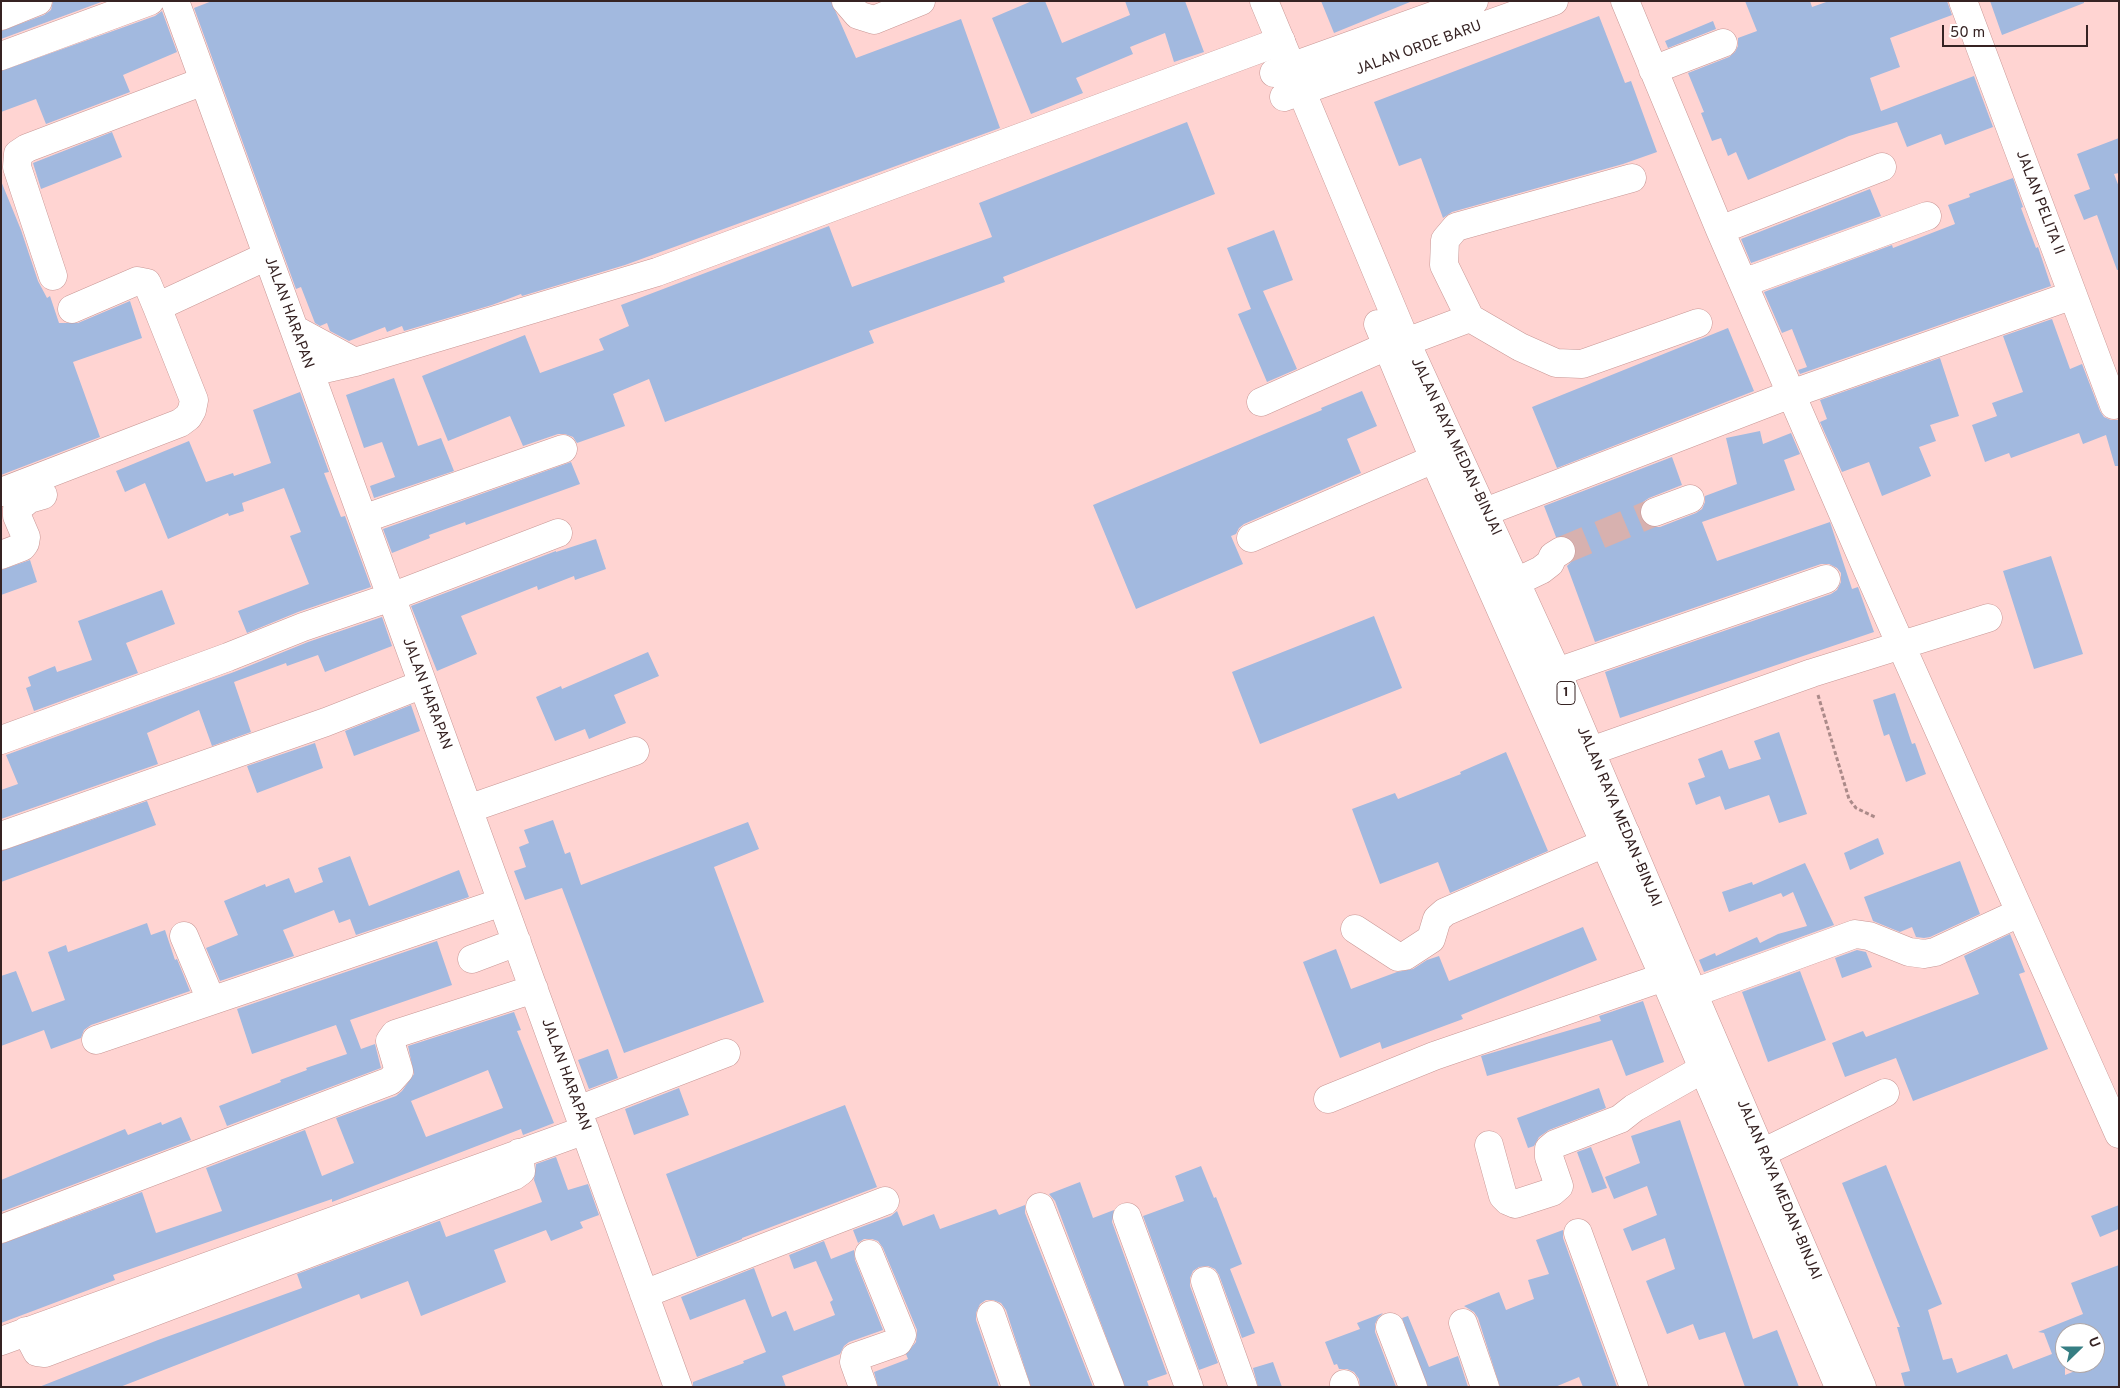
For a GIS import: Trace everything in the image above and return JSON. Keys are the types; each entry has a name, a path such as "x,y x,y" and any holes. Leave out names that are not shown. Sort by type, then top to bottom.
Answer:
{"main road":[{"path":"1,16 38,1"},
{"path":"1,56 150,1"},
{"name":"JALAN HARAPAN","path":"175,1 678,1387"},
{"path":"846,1 858,15 874,20 921,1"},
{"name":"JALAN RAYA MEDAN-BINJAI","path":"1244,1 1272,44 1397,344 1434,459 1615,838 1693,1010 1762,1153 1862,1387"},
{"name":"JALAN RAYA MEDAN-BINJAI","path":"1264,1 1272,44"},
{"name":"JALAN ORDE BARU","path":"1288,82 1474,1"},
{"name":"JALAN ORDE BARU","path":"1288,82 1554,1"},
{"path":"1625,1 1720,230 1791,394 1901,646 2119,1134"},
{"name":"JALAN PELITA II","path":"1963,1 2073,296 2111,371 2114,404"},
{"path":"1653,70 1723,43"},
{"path":"310,372 355,362 657,272 1272,44"},
{"path":"54,276 17,167 18,154 27,148 204,82"},
{"path":"1720,230 1882,168"},
{"path":"1632,178 1456,227 1445,240 1444,265 1470,318 1520,347 1556,363 1582,364 1698,322"},
{"path":"1743,283 1927,216"},
{"path":"157,307 267,256"},
{"path":"1,492 180,423 188,417 192,410 194,400 147,283 137,280 72,309"},
{"path":"1485,512 1791,394 2073,296"},
{"path":"1260,402 1397,344 1470,318"},
{"path":"294,329 355,362"},
{"name":"JALAN RAYA MEDAN-BINJAI","path":"1397,344 1485,512 1591,750 1615,838 1664,977 1693,1010 1703,1069 1839,1387"},
{"path":"363,519 563,449"},
{"path":"1251,538 1434,459"},
{"path":"1,555 22,547 25,543 26,536 17,516 17,509 29,500 43,495"},
{"path":"1655,512 1690,499"},
{"path":"1,740 228,657 303,627 391,597 558,533"},
{"path":"1516,582 1541,570 1550,563 1553,556 1561,551"},
{"path":"1557,672 1826,579"},
{"path":"1591,750 1812,673 1988,618"},
{"path":"1,836 326,722 423,684"},
{"path":"468,810 635,751"},
{"path":"1355,929 1398,957 1405,956 1431,939 1437,919 1446,912 1615,838"},
{"path":"96,1040 502,902"},
{"path":"1693,1010 1855,934 1868,936 1908,952 1924,954 1934,952 2019,912"},
{"path":"184,936 211,1000"},
{"path":"472,958 517,942"},
{"path":"1328,1099 1434,1056 1664,977"},
{"path":"1,1229 390,1081 399,1072 390,1041 395,1034 534,989"},
{"path":"13,1336 306,1242 519,1153 581,1120 726,1053"},
{"path":"1489,1145 1503,1196 1508,1201 1515,1204 1552,1192 1559,1186 1549,1157 1549,1149 1555,1144 1620,1119 1634,1108 1703,1069"},
{"path":"1762,1153 1885,1093"},
{"path":"644,1294 885,1202"},
{"path":"1040,1206 1110,1387"},
{"path":"1127,1217 1189,1387"},
{"path":"1578,1233 1634,1387"},
{"path":"864,1387 854,1362 854,1357 898,1342 902,1335 869,1254"},
{"path":"1205,1281 1243,1387"},
{"path":"991,1315 1016,1387"},
{"path":"1463,1323 1485,1387"},
{"path":"1390,1328 1413,1387"}],"path":[{"path":"1812,673 1849,799 1856,808 1875,817"}],"building":[{"path":"53,1 104,1 1,39 1,31 44,15 51,10"},
{"path":"212,1 831,1 856,58 961,19 1000,128 625,265 522,296 521,294 492,305 404,331 402,326 387,332 385,327 349,341 330,331 327,323 320,326 315,323 301,287 296,289 194,8"},
{"path":"1032,1 1045,1 1062,43 1130,15 1125,1 1185,1 1204,52 1174,62 1165,33 1130,47 1133,54 1076,78 1083,93 1031,114 992,18"},
{"path":"1321,1 1410,1 1410,2 1334,33"},
{"path":"1745,1 1810,1 1812,7 1829,1 1947,1 1952,15 1890,38 1900,67 1870,78 1881,111 1974,76 1993,127 1945,145 1941,134 1907,147 1897,122 1849,136 1748,180 1736,152 1728,156 1721,138 1712,141 1701,113 1704,112 1688,73 1729,57 1738,46 1738,38 1757,31"},
{"path":"1990,1 2084,1 2084,3 2002,35"},
{"path":"162,11 177,52 123,75 130,92 46,124 36,99 1,112 1,71 155,16"},
{"path":"1599,16 1625,83 1631,81 1657,152 1623,164 1452,212 1443,218 1421,158 1399,166 1374,102"},
{"path":"1713,21 1716,29 1668,48 1665,41"},
{"path":"1187,122 1215,194 1003,277 1005,282 869,331 874,343 665,422 649,379 613,394 625,426 577,443 573,437 558,434 523,446 510,416 448,441 422,376 525,335 540,373 604,350 599,339 629,326 621,305 829,226 852,287 992,237 979,203"},
{"path":"112,132 122,157 41,189 33,163"},
{"path":"2119,138 2119,173 2114,174 2119,187 2119,270 2117,270 2097,215 2084,220 2074,195 2090,189 2077,154"},
{"path":"2013,178 2023,207 2021,208 2036,248 2038,247 2051,286 1800,374 1798,370 1807,367 1792,329 1782,333 1764,292 1892,245 1893,248 1955,224 1948,205 1970,197 1969,194"},
{"path":"1,181 21,230 38,281 47,298 50,296 59,323 78,323 130,301 142,338 73,362 100,437 1,475"},
{"path":"1870,189 1881,216 1751,263 1741,239"},
{"path":"1274,230 1293,280 1263,291 1297,369 1267,382 1238,314 1251,309 1227,248"},
{"path":"2052,319 2070,369 2082,364 2100,411 2104,417 2111,420 2119,420 2119,466 2115,466 2106,435 2083,444 2079,433 2011,458 2009,453 1985,462 1972,425 1997,416 1992,403 2023,392 2003,336"},
{"path":"1728,328 1754,391 1557,468 1532,407"},
{"path":"1940,358 1959,416 1930,425 1936,441 1919,447 1931,476 1882,496 1869,462 1842,472 1820,422 1827,419 1820,400"},
{"path":"394,378 418,446 441,438 454,471 374,498 370,486 395,477 382,442 364,448 346,395"},
{"path":"1362,391 1377,426 1347,439 1361,473 1244,524 1236,534 1231,536 1243,564 1136,609 1093,505 1322,410 1321,408"},
{"path":"300,392 329,472 324,473 341,517 345,516 371,587 298,612 247,633 238,611 309,584 290,536 301,532 284,488 242,503 244,511 229,516 228,513 168,539 145,483 125,492 116,471 189,441 206,482 233,473 234,476 271,463 253,410"},
{"path":"1760,431 1763,444 1791,433 1800,454 1784,460 1795,490 1702,522 1717,561 1830,522 1852,589 1858,587 1874,632 1620,718 1605,672 1831,594 1837,590 1841,582 1841,573 1837,568 1829,564 1821,564 1595,642 1567,566 1575,558 1577,550 1574,543 1568,537 1556,537 1544,506 1672,457 1682,485 1649,498 1643,502 1640,510 1641,518 1645,524 1660,527 1696,513 1702,509 1705,496 1737,484 1726,438"},
{"path":"571,462 580,484 466,525 465,522 429,535 430,538 392,553 383,529"},
{"path":"596,539 606,569 575,580 574,576 538,590 537,586 461,616 477,654 437,671 411,606 556,551"},
{"path":"2051,556 2083,654 2034,669 2003,571"},
{"path":"30,560 37,582 1,595 1,570"},
{"path":"162,590 175,624 126,643 138,673 34,711 26,688 31,686 28,677 55,666 57,672 92,660 78,621"},
{"path":"1374,616 1402,688 1260,744 1232,672"},
{"path":"382,617 392,646 325,672 318,655 287,666 286,663 234,682 251,732 212,746 199,710 147,733 158,764 1,819 1,790 18,784 6,755 234,672 308,642"},
{"path":"648,652 659,676 614,695 626,723 589,739 585,729 555,741 536,697 561,686 562,689"},
{"path":"1895,693 1912,744 1915,743 1926,774 1906,782 1889,734 1884,736 1873,700"},
{"path":"411,705 420,731 354,756 345,731"},
{"path":"1779,732 1807,814 1779,823 1769,795 1725,810 1720,796 1696,805 1688,783 1705,777 1698,759 1722,750 1729,769 1761,759 1754,741"},
{"path":"315,743 323,768 257,793 247,766"},
{"path":"1506,752 1548,851 1450,893 1438,862 1380,884 1352,809 1395,793 1398,799 1461,774 1460,772"},
{"path":"147,801 156,825 1,882 1,851"},
{"path":"553,820 565,854 570,852 581,885 748,822 759,849 714,867 764,1002 624,1053 562,888 525,900 514,871 526,867 519,847 529,843 524,830"},
{"path":"1878,838 1884,854 1850,870 1844,853"},
{"path":"350,856 369,906 459,870 469,897 356,935 350,919 339,923 334,910 283,930 294,956 220,981 206,948 238,935 224,901 265,884 266,887 289,878 295,893 323,882 318,868"},
{"path":"1960,861 1980,914 1924,938 1916,937 1912,927 1900,932 1873,921 1864,897"},
{"path":"1805,863 1834,925 1704,972 1699,960 1715,953 1716,956 1757,937 1760,943 1778,934 1807,926 1793,892 1783,897 1781,893 1729,912 1722,892 1752,882 1753,885"},
{"path":"147,923 151,935 165,930 175,960 177,959 190,991 91,1025 84,1030 81,1038 51,1049 44,1030 1,1046 1,976 16,971 32,1012 65,1000 48,952 66,945 68,952"},
{"path":"1583,927 1597,960 1461,1015 1463,1019 1382,1049 1380,1042 1340,1058 1303,962 1336,949 1351,989 1397,972 1413,969 1427,960 1439,956 1449,981"},
{"path":"2010,934 2025,972 2019,974 2048,1049 1913,1101 1896,1058 1845,1077 1832,1043 1863,1031 1866,1037 1979,994 1964,956"},
{"path":"437,941 452,985 350,1020 361,1049 375,1044 381,1068 227,1126 219,1106 281,1082 280,1080 307,1070 306,1068 347,1054 336,1025 252,1054 237,1009"},
{"path":"1857,950 1866,952 1872,967 1842,978 1835,958"},
{"path":"1800,971 1826,1040 1768,1062 1742,992"},
{"path":"1643,1001 1664,1062 1626,1076 1612,1040 1487,1076 1481,1056 1601,1021 1599,1016"},
{"path":"514,1012 521,1030 517,1031 554,1123 523,1135 521,1129 332,1202 332,1199 113,1275 115,1280 1,1323 1,1244 142,1192 156,1233 222,1211 206,1168 305,1130 322,1176 354,1163 336,1118 396,1096 402,1091 414,1074 408,1046","holes":["488,1070 503,1108 426,1137 411,1101"]},
{"path":"608,1049 618,1078 589,1089 578,1060"},
{"path":"679,1088 689,1115 634,1135 625,1109"},
{"path":"1599,1088 1606,1108 1549,1130 1539,1137 1534,1146 1528,1148 1517,1118"},
{"path":"845,1105 877,1187 697,1257 666,1174"},
{"path":"181,1117 191,1140 1,1212 1,1180 125,1129 128,1135 161,1122 162,1125"},
{"path":"1680,1120 1753,1339 1777,1330 1799,1387 1745,1387 1725,1332 1699,1340 1693,1324 1667,1334 1646,1281 1675,1269 1665,1238 1632,1251 1623,1229 1657,1215 1647,1186 1614,1199 1605,1177 1640,1163 1631,1136"},
{"path":"1591,1147 1607,1188 1592,1193 1577,1152"},
{"path":"556,1157 568,1190 588,1184 599,1215 580,1222 583,1228 551,1241 546,1230 494,1250 506,1282 421,1316 408,1281 361,1299 359,1294 120,1387 39,1387 158,1340 302,1288 297,1274 439,1221 446,1237 542,1202 534,1180 536,1164"},
{"path":"1886,1165 1942,1304 1928,1310 1943,1360 1952,1358 1957,1373 2007,1354 2013,1369 2052,1354 2044,1333 2038,1332 2055,1325 2055,1373 2065,1373 2065,1375 2070,1373 2105,1373 2105,1323 2060,1323 2083,1314 2071,1283 2119,1265 2119,1387 1905,1387 1901,1373 1910,1371 1897,1327 1900,1327 1842,1183"},
{"path":"1201,1166 1214,1198 1216,1197 1242,1264 1230,1269 1255,1333 1242,1338 1219,1275 1215,1269 1208,1266 1199,1267 1193,1271 1190,1278 1190,1286 1218,1363 1199,1370 1143,1216 1184,1201 1175,1176"},
{"path":"1080,1182 1093,1218 1114,1210 1112,1222 1167,1374 1147,1381 1149,1387 1125,1387 1055,1201 1049,1194"},
{"path":"1025,1205 1025,1213 1093,1387 1031,1387 1006,1310 1001,1303 986,1300 980,1304 976,1313 976,1320 999,1387 878,1387 874,1372 908,1359 906,1354 916,1342 917,1330 883,1248 878,1241 872,1239 864,1239 858,1243 853,1230 891,1216 897,1211 903,1226 934,1214 940,1229 996,1209 999,1215"},
{"path":"2119,1205 2119,1229 2100,1237 2091,1216"},
{"path":"1563,1230 1563,1238 1617,1387 1583,1387 1579,1377 1555,1387 1500,1387 1478,1318 1474,1312 1464,1306 1499,1292 1506,1310 1534,1299 1528,1280 1549,1274 1536,1240"},
{"path":"824,1241 831,1259 854,1250 855,1260 883,1330 849,1342 844,1346 840,1354 782,1376 786,1387 693,1387 693,1382 744,1363 743,1361 766,1352 745,1299 690,1320 681,1297 754,1268 772,1317 786,1311 794,1331 835,1315 830,1302 833,1300 816,1261 794,1269 789,1255"},
{"path":"1383,1313 1375,1324 1375,1332 1396,1387 1360,1387 1359,1379 1354,1372 1347,1369 1339,1369 1337,1364 1334,1365 1325,1342 1360,1329 1357,1323"},
{"path":"1408,1316 1429,1367 1458,1356 1468,1387 1428,1387 1402,1318"},
{"path":"1273,1362 1282,1387 1258,1387 1253,1368"}],"tunnel":[{"path":"1561,551 1655,512"}]}
